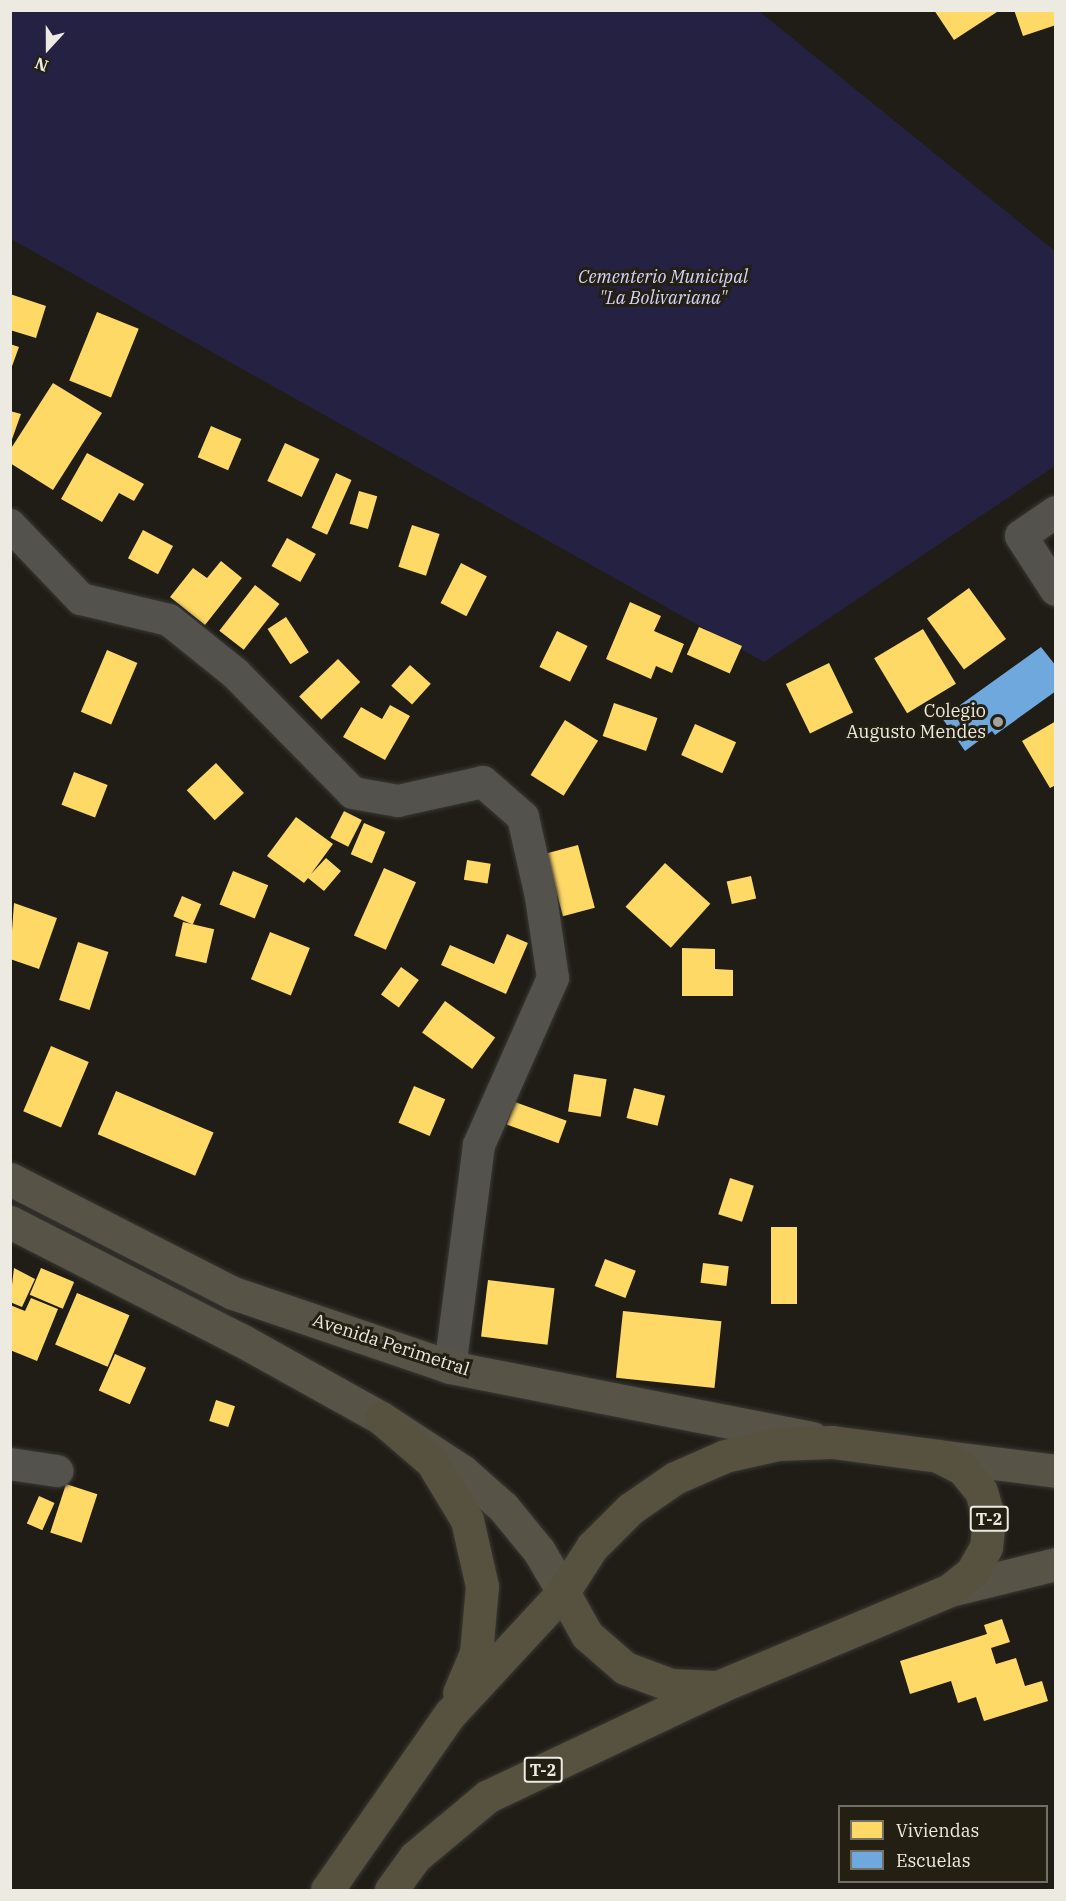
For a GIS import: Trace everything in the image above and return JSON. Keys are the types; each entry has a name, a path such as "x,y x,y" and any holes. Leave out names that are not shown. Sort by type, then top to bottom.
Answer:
{"highway":[{"name":"T-2","path":"381,1418 432,1462 466,1520 472,1542 482,1586 476,1653 450,1714"},
{"name":"T-2","path":"327,1890 450,1714 563,1592 592,1547 630,1509 675,1478 725,1456 778,1444 832,1442 938,1456 963,1469 981,1491 989,1519 986,1547 972,1572 950,1590 721,1686 488,1796 415,1857 391,1890"},
{"name":"T-2","path":"563,1592 587,1635 625,1668 671,1685 721,1686"}],"main road":[{"name":"Avenida Perimetral","path":"10,1179 233,1293 450,1367 832,1442"},
{"path":"10,1222 241,1340 381,1418 462,1471 503,1507 539,1551 563,1592"},
{"name":"T-2","path":"938,1456 1056,1471"},
{"name":"T-2","path":"950,1590 1056,1564"}],"street":[{"path":"1056,512 1021,536 1056,590"},
{"path":"10,525 81,598 169,620 235,673 353,793 398,801 483,782 523,817 553,978 479,1145 450,1367"},
{"path":"10,1464 57,1471"}],"green space":[{"name":"Cementerio Municipal \"La Bolivariana\"","path":"11,11 759,11 1055,251 1055,466 764,662 11,239"}],"building: Viviendas":[{"path":"934,10 996,10 997,12 954,40"},
{"path":"1014,10 1056,10 1056,25 1023,36"},
{"path":"10,294 46,306 36,338 10,330"},
{"path":"97,312 139,329 111,397 69,381"},
{"path":"10,344 19,347 11,369 10,369"},
{"path":"53,383 102,413 53,490 10,463 10,450"},
{"path":"10,411 21,414 11,442 10,442"},
{"path":"211,426 241,439 228,470 198,457"},
{"path":"285,443 319,459 302,497 267,481"},
{"path":"87,453 144,484 134,501 119,493 102,522 61,499"},
{"path":"336,473 352,480 327,535 312,528"},
{"path":"359,491 377,496 368,529 350,524"},
{"path":"412,525 440,534 426,576 398,567"},
{"path":"143,530 173,546 158,574 128,558"},
{"path":"287,538 316,554 300,582 271,566"},
{"path":"221,561 242,578 205,625 170,597 193,568 207,578"},
{"path":"461,563 487,576 466,616 441,603"},
{"path":"255,585 279,604 244,650 219,631"},
{"path":"969,588 1006,639 964,670 927,619"},
{"path":"630,602 661,616 654,631 684,644 672,673 656,666 651,679 606,659"},
{"path":"286,617 309,652 290,664 268,629"},
{"path":"699,627 742,646 730,674 687,654"},
{"path":"923,629 956,684 907,713 874,658"},
{"path":"557,631 588,646 570,682 539,667"},
{"path":"107,650 137,663 111,725 81,712"},
{"path":"338,659 360,682 321,720 299,697"},
{"path":"829,663 853,712 810,733 786,684"},
{"path":"410,665 431,684 412,705 391,686"},
{"path":"614,703 657,718 646,751 603,736"},
{"path":"390,705 410,716 385,760 343,737 361,707 382,719"},
{"path":"565,720 598,741 564,796 531,775"},
{"path":"1056,721 1056,785 1050,788 1022,741"},
{"path":"695,724 736,742 722,773 681,755"},
{"path":"216,763 244,793 215,820 187,790"},
{"path":"74,772 108,785 95,818 61,805"},
{"path":"344,811 362,820 348,847 330,838"},
{"path":"296,817 333,844 311,874 326,858 341,871 324,891 308,878 304,883 267,856"},
{"path":"364,823 385,832 372,863 351,854"},
{"path":"578,845 595,908 563,916 546,854"},
{"path":"467,860 491,864 488,884 464,880"},
{"path":"665,863 710,904 671,948 626,907"},
{"path":"384,868 416,882 386,950 354,936"},
{"path":"233,871 268,885 255,919 220,904"},
{"path":"751,876 756,898 732,904 727,882"},
{"path":"182,896 201,904 193,924 173,916"},
{"path":"14,903 57,918 39,969 10,959"},
{"path":"183,922 214,929 206,963 175,956"},
{"path":"270,932 310,948 291,995 251,979"},
{"path":"507,934 528,943 506,994 441,965 450,945 494,964"},
{"path":"78,942 108,952 90,1010 59,1000"},
{"path":"682,948 715,949 715,969 733,970 733,996 682,996"},
{"path":"401,967 419,980 399,1007 381,995"},
{"path":"445,1001 495,1037 472,1069 422,1033"},
{"path":"51,1046 89,1062 61,1127 23,1111"},
{"path":"574,1074 607,1079 601,1117 568,1112"},
{"path":"414,1086 445,1099 430,1136 398,1123"},
{"path":"634,1088 665,1096 658,1126 627,1118"},
{"path":"116,1091 214,1132 195,1176 98,1134"},
{"path":"515,1102 567,1121 558,1143 507,1125"},
{"path":"730,1178 754,1186 742,1222 718,1214"},
{"path":"771,1227 797,1227 797,1304 771,1304"},
{"path":"605,1259 636,1271 625,1298 595,1286"},
{"path":"703,1263 729,1266 726,1286 701,1283"},
{"path":"14,1268 35,1279 22,1307 10,1302"},
{"path":"41,1268 74,1282 63,1309 30,1295"},
{"path":"488,1280 555,1288 548,1345 481,1337"},
{"path":"77,1293 129,1315 108,1367 55,1345"},
{"path":"31,1298 58,1309 37,1361 10,1350 10,1305 25,1311"},
{"path":"623,1311 721,1321 714,1388 616,1378"},
{"path":"115,1354 146,1368 130,1404 99,1391"},
{"path":"216,1400 235,1406 228,1427 209,1421"},
{"path":"66,1484 97,1494 82,1543 50,1533"},
{"path":"39,1496 55,1503 42,1530 27,1523"},
{"path":"1002,1619 1010,1642 991,1648 996,1664 1016,1658 1025,1686 1042,1681 1048,1701 984,1721 976,1697 958,1703 951,1681 910,1694 900,1661 987,1634 984,1625"}],"building: Escuelas":[{"path":"1041,647 1056,666 1056,691 995,735 992,731 965,751 942,718"}],"place":[{"name":"Colegio Augusto Mendes","path":"998,722"}]}
